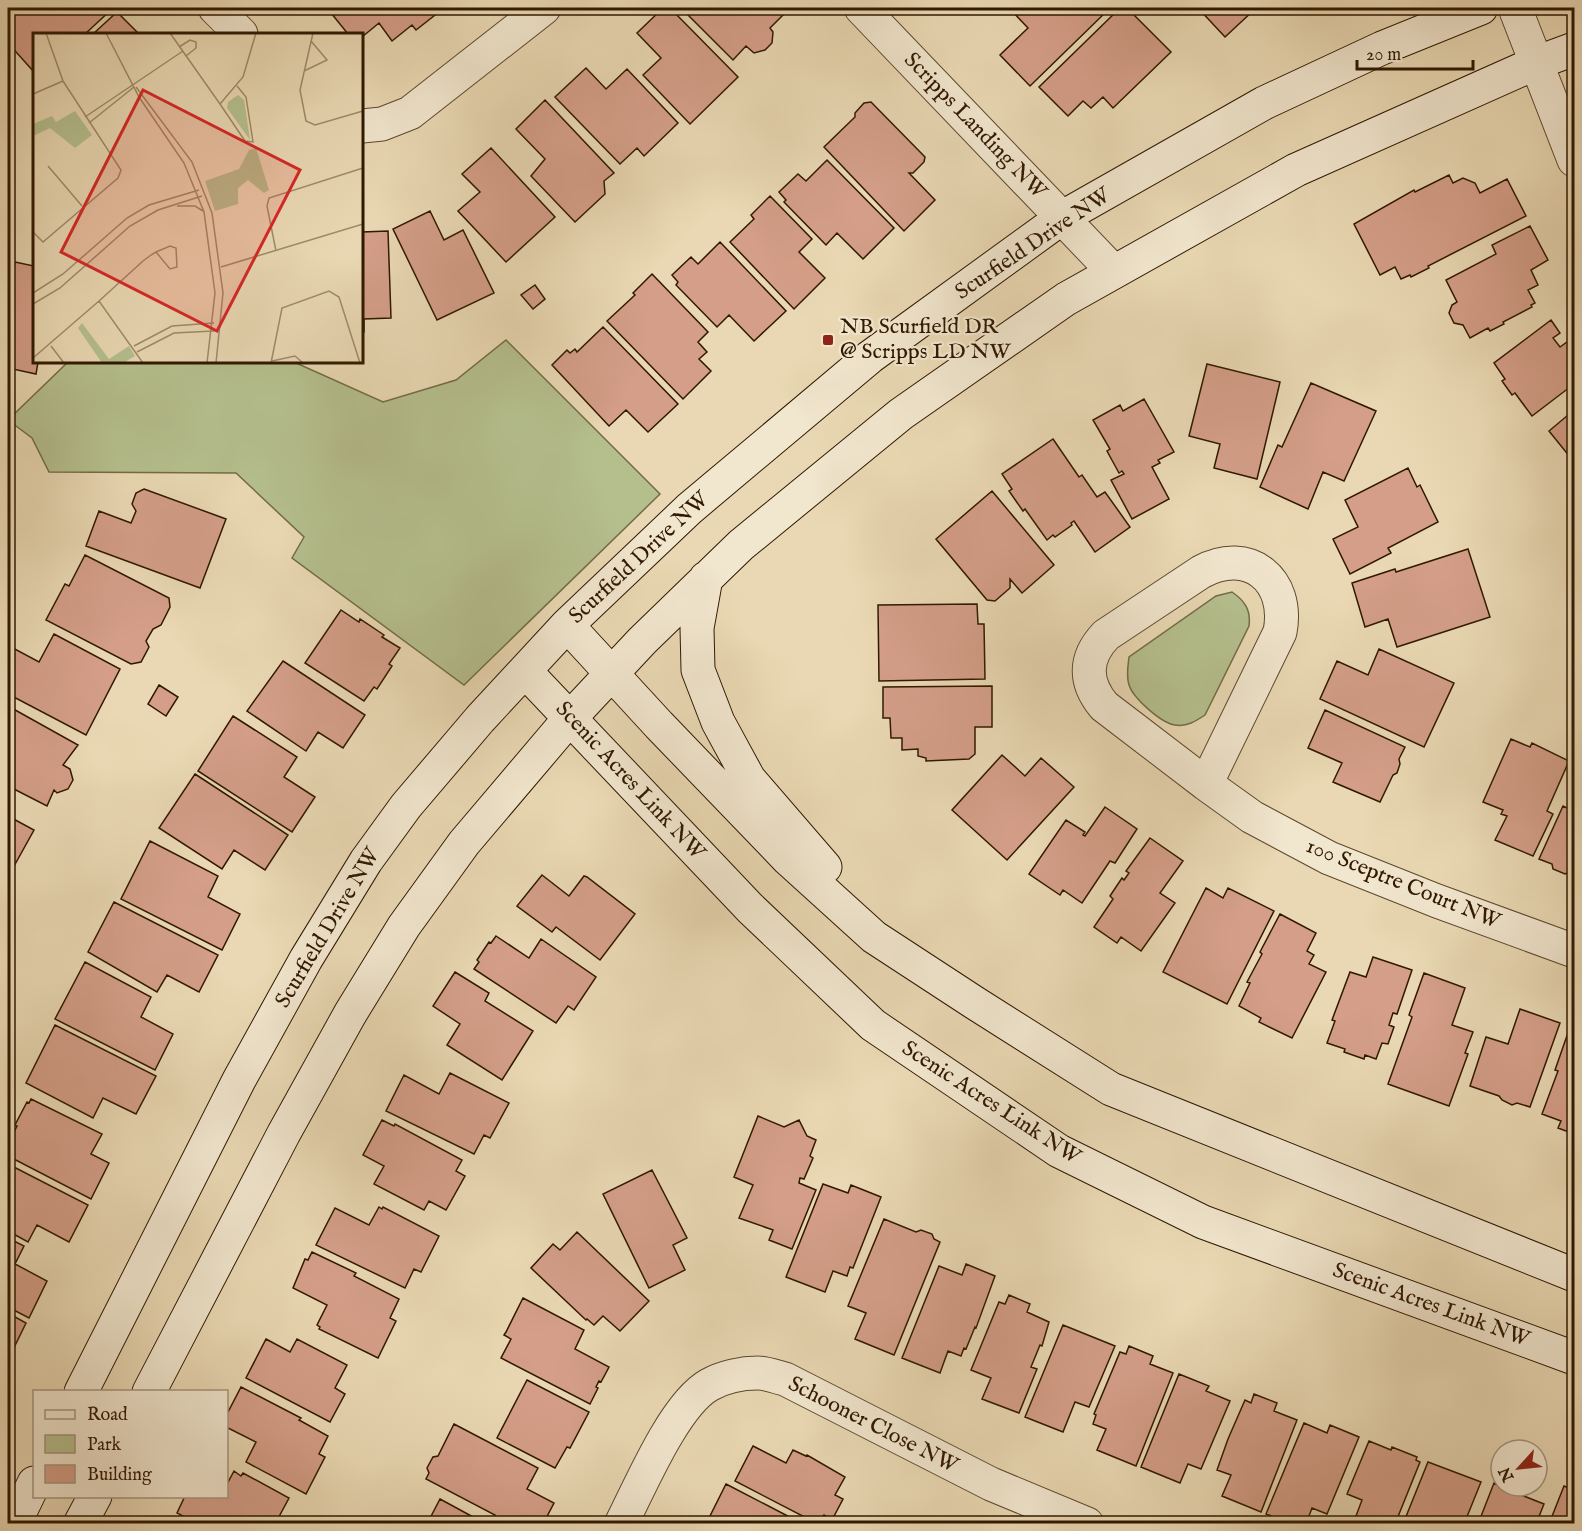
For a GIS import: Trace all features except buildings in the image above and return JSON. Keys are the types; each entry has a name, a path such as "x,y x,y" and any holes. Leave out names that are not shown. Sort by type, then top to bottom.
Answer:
{"street":[{"path":"215,8 240,33"},
{"path":"363,126 382,124 411,113 544,8"},
{"name":"Scripps Landing NW","path":"861,8 1113,271"},
{"name":"Scurfield Drive NW","path":"82,1390 238,1080 324,929 366,861 406,806 480,719 567,625 689,509 870,357 1063,218 1264,103 1382,48 1481,8"},
{"path":"1515,8 1575,160"},
{"path":"150,1390 290,1123 350,1014 404,926 464,843 570,718 612,672 741,545 901,414 1066,299 1113,271 1296,170 1536,63 1575,49"},
{"name":"100 Sceptre Court NW","path":"1206,784 1280,632 1283,617 1281,602 1275,587 1266,576 1253,567 1240,563 1226,562 1207,568 1106,635 1097,644 1091,656 1090,682 1095,696 1104,706 1206,784 1252,817 1329,858 1437,901 1575,951"},
{"path":"706,578 697,628 699,670 718,722 749,779 827,869 874,937"},
{"path":"567,625 788,859 874,937 1111,1089 1575,1275"},
{"name":"Scenic Acres Link NW","path":"525,670 750,908 873,1025 1059,1151 1203,1222 1575,1358"},
{"name":"Schooner Close NW","path":"621,1524 670,1428 685,1407 708,1385 732,1376 759,1373 785,1379 991,1484 1087,1524"},
{"path":"17,1524 19,1514 33,1485"},
{"path":"81,1524 94,1498"}],"green space":[{"path":"506,340 660,494 464,685 292,558 304,537 236,473 49,472 32,438 8,420 67,363 296,363 383,402 456,380"},
{"path":"1232,592 1246,606 1249,626 1205,715 1195,721 1179,725 1162,720 1148,709 1129,685 1129,657 1216,596"}],"place":[{"name":"NB Scurfield DR @ Scripps LD NW","path":"828,340"}]}
